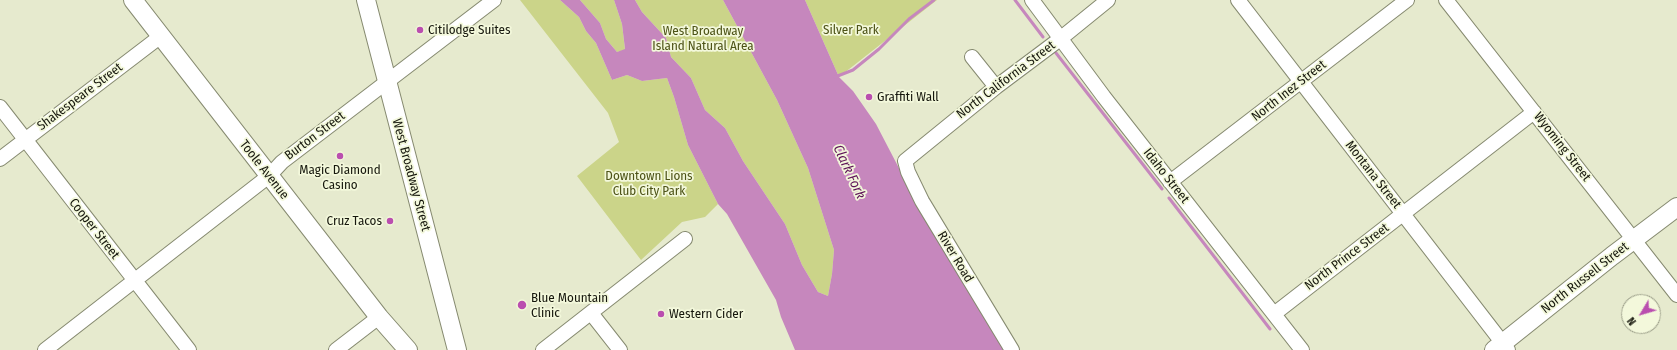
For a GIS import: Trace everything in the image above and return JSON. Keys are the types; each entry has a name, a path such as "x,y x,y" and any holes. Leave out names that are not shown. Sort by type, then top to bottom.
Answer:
{"main road":[{"name":"Toole Avenue","path":"133,0 402,346"},
{"name":"West Broadway Street","path":"366,0 386,82 457,350"},
{"name":"North Russell Street","path":"1502,348 1677,207"}],"street":[{"name":"Burton Street","path":"45,350 269,176 282,162 494,0"},
{"name":"Idaho Street","path":"1032,0 1060,39 1170,182 1302,350"},
{"name":"North California Street","path":"904,161 1108,0"},
{"name":"Montana Street","path":"1238,0 1404,214 1502,348"},
{"name":"North Inez Street","path":"1170,182 1407,0"},
{"name":"Wyoming Street","path":"1446,0 1677,295"},
{"name":"Shakespeare Street","path":"0,160 161,36"},
{"path":"972,57 996,87"},
{"name":"Cooper Street","path":"0,107 189,350"},
{"name":"North Prince Street","path":"1274,314 1534,112"},
{"name":"River Road","path":"904,161 922,202 1012,350"},
{"path":"543,350 685,239"},
{"path":"591,313 620,350"},
{"path":"336,350 379,317"}],"green space":[{"name":"Downtown Lions Club City Park","path":"520,0 560,0 579,17 586,31 596,43 612,80 627,75 642,81 667,78 688,145 718,204 705,217 682,222 641,260 577,176 619,142 608,113"},
{"name":"West Broadway Island Natural Area","path":"580,0 614,0 622,24 625,50 617,52 606,39 600,23"},
{"name":"West Broadway Island Natural Area","path":"635,0 723,0 777,100 808,168 834,250 828,296 818,292 802,265 785,224 743,161 725,128 705,110 691,78 671,57 666,38 642,12"},
{"name":"Silver Park","path":"805,0 937,0 839,77"}],"water":[{"name":"Clark Fork","path":"560,0 580,0 600,23 606,39 617,52 625,49 622,24 614,0 635,0 642,12 666,38 671,57 691,78 705,110 725,128 743,161 785,224 802,265 818,292 828,296 834,250 808,168 777,100 723,0 805,0 839,77 853,91 876,124 927,222 1004,350 795,350 781,317 776,300 727,214 718,204 688,145 667,78 642,81 627,75 612,80 596,43 586,31 579,17"}],"waterway":[{"path":"835,77 853,70 879,49 909,19 934,0"},
{"path":"1015,0 1043,37"},
{"path":"1056,53 1162,189"},
{"path":"1169,198 1270,329"}],"place":[{"name":"Citilodge Suites","path":"420,30"},
{"name":"Graffiti Wall","path":"869,97"},
{"name":"Magic Diamond Casino","path":"340,156"},
{"name":"Cruz Tacos","path":"390,221"},
{"name":"Blue Mountain Clinic","path":"522,305"},
{"name":"Western Cider","path":"661,314"}]}
